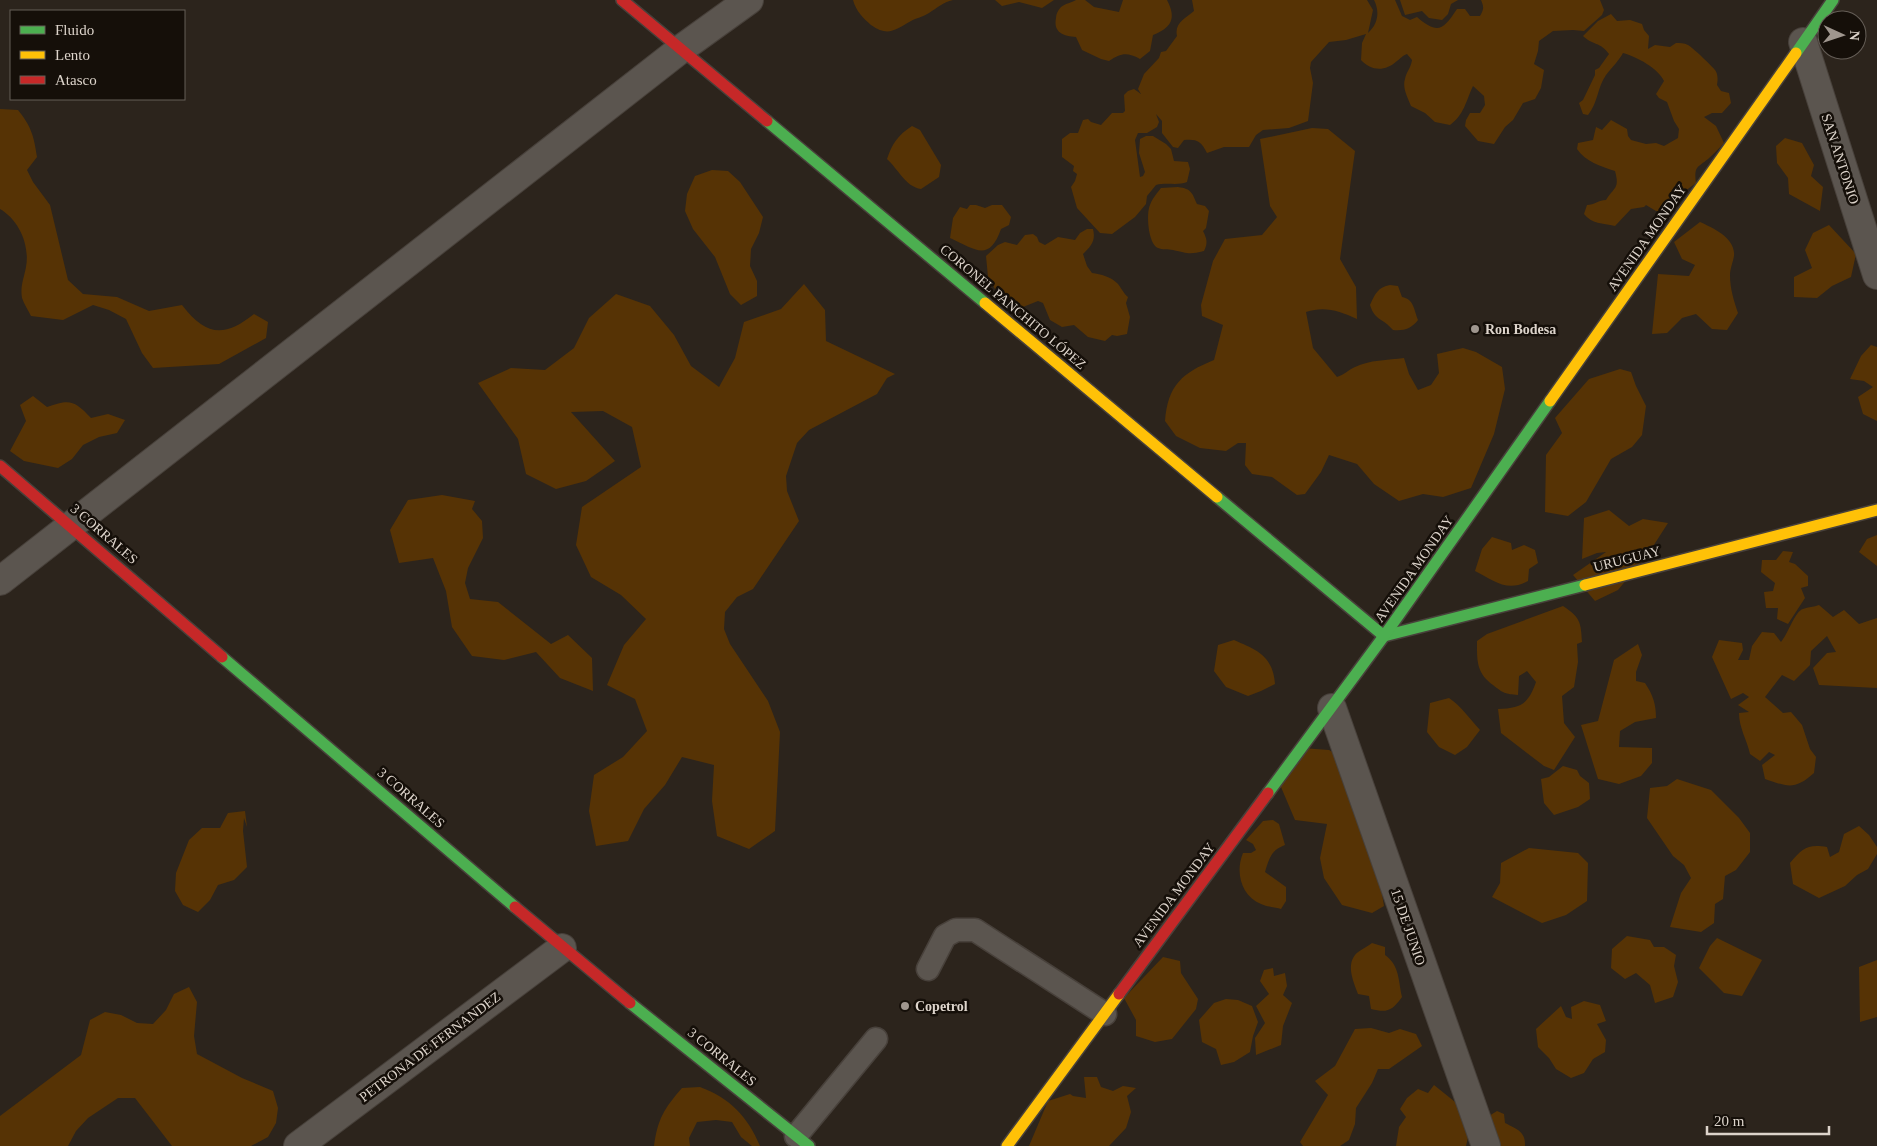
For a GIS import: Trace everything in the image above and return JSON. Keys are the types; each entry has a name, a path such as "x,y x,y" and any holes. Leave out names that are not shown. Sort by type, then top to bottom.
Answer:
{"street":[{"name":"CORONEL PANCHITO LÓPEZ","path":"622,0 1384,636"},
{"path":"0,581 681,49 749,0"},
{"name":"AVENIDA MONDAY","path":"1007,1146 1384,636 1833,0"},
{"name":"SAN ANTONIO","path":"1804,42 1877,275"},
{"name":"3 CORRALES","path":"0,466 562,948 802,1141"},
{"name":"URUGUAY","path":"1384,636 1877,510"},
{"name":"15 DE JUNIO","path":"1332,708 1486,1146"},
{"name":"PETRONA DE FERNANDEZ","path":"298,1146 562,948"}],"lane":[{"path":"928,969 945,936 956,930 975,930 1104,1014"},
{"path":"802,1141 876,1039"}],"shaded area":[{"path":"853,0 953,0 896,29 882,31 871,25 863,17"},
{"path":"995,0 1054,0 1042,8 1019,2 1002,6"},
{"path":"1076,0 1085,0 1094,7 1119,12 1123,0 1167,0 1172,12 1172,18 1168,26 1153,35 1150,51 1140,59 1124,54 1109,61 1082,50 1076,37 1060,33 1056,27 1058,11 1061,7"},
{"path":"1192,0 1367,0 1373,10 1368,33 1374,26 1377,18 1374,0 1395,0 1402,16 1410,20 1417,17 1435,28 1444,26 1457,9 1465,9 1470,16 1480,16 1483,8 1481,0 1600,0 1604,10 1602,15 1584,31 1553,31 1539,41 1534,64 1544,70 1541,88 1535,99 1523,103 1513,120 1505,127 1494,144 1478,141 1465,126 1470,113 1480,113 1485,105 1484,96 1473,86 1459,117 1455,121 1450,125 1435,122 1425,113 1411,106 1407,96 1404,82 1412,60 1407,54 1388,67 1378,69 1365,64 1361,60 1362,43 1366,34 1346,40 1329,42 1311,62 1310,68 1313,83 1308,121 1289,128 1263,130 1256,135 1249,147 1224,147 1207,153 1198,142 1184,140 1178,148 1173,147 1162,133 1162,121 1156,114 1159,122 1157,127 1147,133 1138,133 1135,140 1140,177 1145,172 1139,153 1140,139 1146,136 1153,136 1171,149 1174,161 1188,162 1190,169 1187,182 1156,185 1147,196 1146,204 1135,217 1112,234 1100,233 1077,208 1071,187 1077,174 1073,171 1074,166 1062,157 1062,139 1070,133 1078,133 1083,120 1088,119 1101,125 1112,113 1123,113 1125,111 1124,95 1128,91 1134,89 1141,94 1138,89 1144,74 1159,58 1161,52 1166,51 1177,36 1179,24 1194,11"},
{"path":"1400,0 1458,0 1451,4 1448,14 1442,20 1429,18 1422,11 1405,15"},
{"path":"1611,14 1617,21 1630,20 1642,24 1649,36 1648,49 1655,45 1670,47 1676,43 1684,43 1690,46 1715,70 1718,77 1717,85 1721,91 1729,93 1731,103 1722,113 1712,113 1704,117 1716,126 1724,143 1697,168 1695,173 1696,183 1662,211 1656,211 1646,205 1631,209 1615,226 1594,221 1584,214 1587,205 1606,200 1617,181 1615,171 1594,163 1585,157 1577,149 1578,143 1593,140 1596,127 1602,130 1611,120 1627,129 1631,140 1646,144 1656,143 1664,146 1678,138 1679,129 1667,102 1656,94 1664,81 1661,76 1646,64 1623,53 1603,80 1588,115 1583,114 1579,103 1583,100 1595,75 1595,70 1599,68 1609,54 1603,47 1583,36 1598,21"},
{"path":"0,109 18,110 29,126 37,157 27,170 33,182 50,205 68,280 83,294 117,297 149,311 182,305 199,323 207,328 216,330 233,327 254,314 268,322 266,338 219,364 153,368 142,353 126,319 109,310 93,305 63,320 31,316 22,298 22,286 27,259 25,242 18,226 0,209"},
{"path":"912,126 920,130 941,165 939,177 921,189 911,185 887,159 896,140"},
{"path":"1312,128 1328,129 1355,151 1340,259 1356,287 1357,319 1326,309 1306,312 1313,348 1337,377 1366,363 1404,358 1409,374 1418,390 1431,385 1439,373 1437,354 1463,348 1476,352 1502,367 1505,389 1494,434 1471,488 1443,497 1423,494 1399,501 1374,484 1357,464 1329,455 1321,472 1305,494 1297,495 1272,477 1252,474 1245,465 1246,443 1238,443 1226,451 1200,448 1176,436 1165,421 1169,398 1173,389 1193,370 1214,360 1223,325 1202,316 1201,305 1213,261 1225,239 1262,235 1277,217 1270,206 1260,139"},
{"path":"1785,138 1802,143 1814,165 1811,176 1823,187 1820,211 1789,194 1788,178 1777,163 1776,146"},
{"path":"712,170 728,171 740,182 763,217 759,233 751,249 750,266 757,281 757,296 741,305 730,294 715,257 693,229 685,211 687,194 695,176"},
{"path":"1178,187 1189,190 1197,204 1205,206 1209,211 1206,228 1203,231 1206,241 1204,251 1188,253 1161,249 1152,241 1148,221 1151,203 1161,188"},
{"path":"970,205 985,208 992,205 1002,205 1011,217 1009,225 1001,229 996,240 986,250 974,249 950,238 953,218 960,207 967,209"},
{"path":"1700,222 1723,234 1734,250 1730,280 1732,295 1738,313 1727,330 1712,329 1696,314 1682,318 1667,333 1652,334 1658,274 1689,276 1695,265 1682,259 1674,242"},
{"path":"1829,225 1856,254 1851,277 1832,286 1817,298 1794,297 1794,277 1812,268 1805,250 1813,233"},
{"path":"1087,229 1093,229 1094,237 1090,246 1083,254 1087,266 1092,273 1106,276 1115,281 1128,297 1126,303 1130,317 1127,334 1112,335 1105,341 1088,337 1074,325 1062,327 1050,320 1043,303 1038,301 1023,307 1011,304 1001,291 995,289 988,277 986,256 998,245 1005,242 1017,245 1025,235 1033,234 1039,242 1045,245 1058,237 1075,240 1080,233"},
{"path":"804,284 825,310 826,341 895,374 887,378 877,394 809,430 797,443 786,476 787,491 799,521 753,589 737,597 725,612 724,629 730,644 768,701 780,732 775,831 749,849 717,836 712,801 714,765 682,757 665,785 644,809 628,841 596,846 589,811 594,775 623,757 647,731 635,699 607,685 624,645 646,619 621,595 591,577 576,545 582,507 641,467 632,427 603,411 571,412 615,461 586,481 556,489 526,474 518,439 478,383 511,368 545,370 574,348 589,318 616,294 650,306 674,335 691,366 719,387 735,358 744,322 781,309"},
{"path":"1390,285 1398,286 1402,297 1409,300 1414,309 1418,320 1407,329 1393,330 1374,314 1370,305 1377,292 1383,287"},
{"path":"1871,345 1877,347 1877,421 1863,414 1858,397 1873,387 1864,381 1850,379 1861,356"},
{"path":"1620,369 1631,372 1646,406 1642,435 1632,447 1611,459 1586,502 1568,516 1545,512 1546,455 1562,433 1555,418 1589,379"},
{"path":"33,396 47,407 67,402 76,404 91,418 108,414 125,420 117,433 99,437 83,445 72,459 58,468 24,461 10,451 26,421 20,405"},
{"path":"442,495 475,501 472,509 482,521 483,538 468,568 465,583 470,599 498,602 551,644 568,635 592,658 593,691 560,678 536,652 504,660 472,656 452,627 446,591 433,558 399,563 390,530 408,500"},
{"path":"1609,510 1629,526 1643,519 1668,523 1650,551 1618,590 1595,601 1573,575 1606,552 1597,553 1582,559 1584,518"},
{"path":"1877,535 1877,566 1859,552 1867,539"},
{"path":"1492,537 1511,543 1512,550 1524,545 1535,550 1538,563 1529,569 1528,581 1513,586 1500,584 1475,571 1482,549"},
{"path":"1783,551 1793,552 1789,562 1795,564 1808,576 1808,586 1801,588 1805,598 1788,624 1777,619 1778,608 1766,608 1764,592 1773,591 1775,583 1761,572 1762,560 1776,560"},
{"path":"1819,605 1833,617 1844,610 1859,624 1877,618 1877,688 1819,685 1813,668 1827,653 1836,652 1827,636 1811,651 1810,665 1794,681 1782,675 1765,697 1783,713 1791,712 1802,725 1810,749 1816,757 1814,773 1802,782 1791,785 1780,784 1765,779 1762,765 1775,755 1769,752 1760,761 1750,754 1740,724 1739,713 1749,712 1738,705 1749,697 1743,693 1731,699 1712,657 1719,640 1742,643 1743,650 1738,660 1749,660 1752,646 1762,632 1774,633 1781,642 1800,611"},
{"path":"1563,606 1576,617 1581,629 1582,642 1577,644 1578,662 1574,687 1562,696 1564,723 1575,737 1554,770 1544,766 1501,733 1498,709 1512,708 1522,704 1530,696 1536,682 1527,671 1519,676 1518,695 1507,694 1499,690 1480,671 1477,641 1487,634"},
{"path":"1234,640 1257,651 1267,660 1274,674 1275,684 1248,696 1226,687 1214,671 1218,645"},
{"path":"1638,644 1642,655 1636,672 1636,681 1645,683 1650,692 1655,704 1656,718 1635,722 1620,731 1619,747 1652,748 1652,763 1641,776 1619,784 1598,779 1581,725 1598,721 1614,660"},
{"path":"1449,698 1480,730 1467,747 1455,755 1439,747 1427,732 1430,703"},
{"path":"1302,748 1329,750 1338,755 1361,793 1357,822 1381,888 1384,906 1372,913 1342,905 1324,878 1320,858 1327,824 1295,820 1278,780"},
{"path":"1563,766 1577,770 1580,776 1589,783 1590,799 1578,807 1554,815 1544,803 1541,779 1549,777"},
{"path":"1677,779 1711,790 1739,818 1750,833 1750,852 1736,870 1725,876 1723,899 1715,904 1714,923 1701,932 1670,927 1681,893 1691,878 1684,865 1673,856 1647,818 1650,788 1667,786"},
{"path":"245,811 247,827 244,818 243,831 247,867 234,880 218,885 210,900 198,912 183,905 175,891 176,873 189,840 202,828 220,828 228,813"},
{"path":"1273,820 1279,824 1285,845 1274,852 1269,859 1265,872 1286,887 1286,901 1281,909 1263,905 1254,900 1244,889 1240,875 1243,853 1251,853 1256,850 1253,844 1246,840 1263,821"},
{"path":"1859,826 1869,835 1877,847 1877,854 1868,869 1857,875 1845,886 1819,898 1793,884 1790,863 1798,854 1806,848 1820,846 1827,847 1830,857 1839,852 1844,834"},
{"path":"1529,848 1578,853 1588,863 1587,901 1566,915 1542,923 1492,897 1500,883 1501,863"},
{"path":"1627,936 1650,940 1654,947 1664,947 1676,955 1674,966 1678,982 1673,997 1655,1003 1650,985 1636,973 1625,979 1611,968 1612,949"},
{"path":"1717,938 1762,960 1742,996 1724,993 1699,968 1710,946"},
{"path":"1372,943 1385,947 1385,955 1396,969 1399,979 1402,997 1392,1008 1385,1011 1371,1009 1369,996 1358,994 1351,969 1352,959 1355,955"},
{"path":"1163,957 1180,961 1181,973 1198,999 1196,1009 1172,1039 1155,1042 1136,1036 1136,1020 1124,998"},
{"path":"1877,960 1877,1017 1860,1022 1859,967"},
{"path":"1273,968 1274,976 1285,973 1287,986 1283,995 1292,1003 1283,1026 1281,1045 1256,1055 1255,1038 1265,1023 1256,1006 1269,994 1260,981 1264,970"},
{"path":"189,987 197,1002 194,1036 197,1054 242,1078 273,1091 278,1108 276,1123 268,1137 251,1146 172,1146 135,1098 118,1098 88,1118 76,1131 68,1146 0,1146 0,1116 81,1055 90,1020 105,1012 121,1015 137,1023 153,1024 166,1010 174,994"},
{"path":"1226,999 1238,1000 1252,1006 1258,1022 1250,1052 1234,1062 1221,1065 1216,1049 1202,1042 1199,1020 1214,1003"},
{"path":"1584,1001 1600,1005 1606,1021 1597,1024 1606,1040 1605,1052 1593,1059 1584,1073 1571,1078 1556,1069 1549,1058 1538,1047 1536,1029 1561,1006 1566,1017 1572,1019 1571,1007"},
{"path":"1371,1028 1389,1033 1400,1029 1416,1034 1422,1046 1389,1069 1378,1069 1372,1083 1356,1108 1355,1124 1349,1140 1340,1146 1303,1146 1300,1142 1328,1095 1315,1081 1335,1066 1355,1029"},
{"path":"1084,1077 1097,1077 1101,1087 1113,1091 1123,1086 1136,1088 1127,1096 1131,1112 1126,1128 1109,1146 1029,1146 1048,1101 1070,1094 1086,1098"},
{"path":"1434,1085 1465,1110 1471,1125 1466,1146 1396,1146 1399,1127 1406,1117 1400,1109 1407,1098 1418,1089 1428,1093"},
{"path":"700,1087 720,1097 737,1110 750,1126 760,1146 752,1146 741,1137 732,1122 716,1120 697,1122 689,1138 690,1146 654,1146 660,1121 671,1102 682,1088"},
{"path":"1497,1111 1504,1114 1505,1123 1522,1134 1525,1146 1495,1146 1489,1116"}],"traffic: fast":[{"path":"1796,53 1833,0"},
{"path":"767,121 985,303"},
{"path":"1268,793 1384,636 1550,401"},
{"path":"1217,497 1384,636 1585,585"},
{"path":"222,657 515,907"},
{"path":"630,1003 809,1146"}],"traffic: slow":[{"path":"1550,401 1796,53"},
{"path":"985,303 1217,497"},
{"path":"1585,585 1877,510"},
{"path":"1007,1146 1119,994"}],"traffic: jam":[{"path":"622,0 767,121"},
{"path":"0,466 222,657"},
{"path":"1119,994 1268,793"},
{"path":"515,907 630,1003"}],"place":[{"name":"Ron Bodesa","path":"1475,329"},
{"name":"Copetrol","path":"905,1006"}]}
